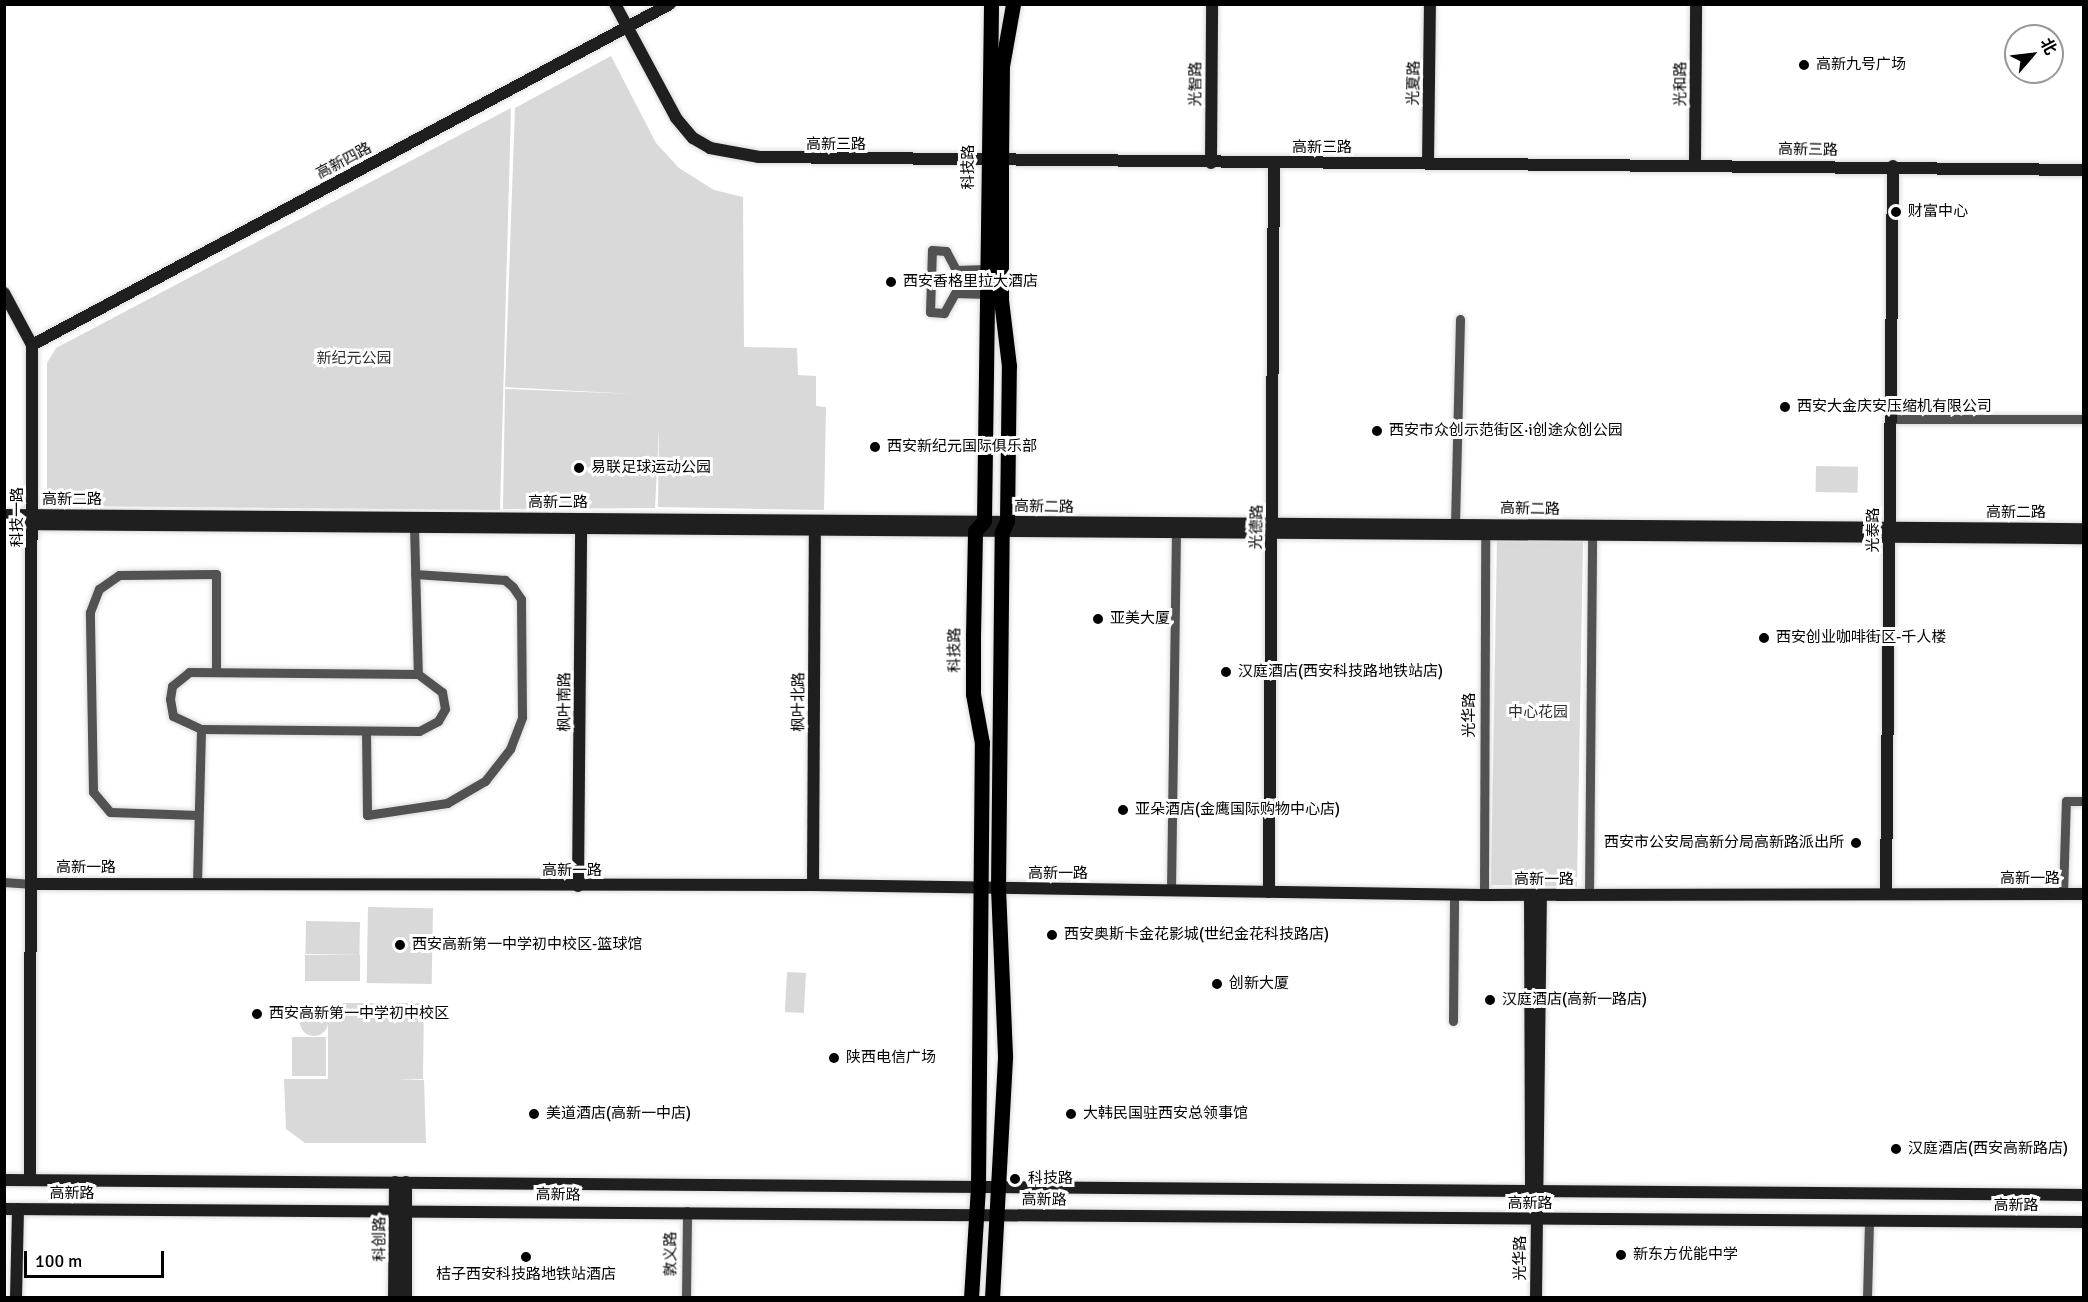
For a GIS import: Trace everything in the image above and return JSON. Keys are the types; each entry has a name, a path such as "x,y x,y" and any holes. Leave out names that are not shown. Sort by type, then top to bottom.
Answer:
{"main road":[{"name":"科技路","path":"992,4 994,160 1001,300 1009,366 998,888 1005,1054 1002,1185 993,1214 992,1298"},
{"name":"科技路","path":"971,1298 973,1214 978,1186 982,888 982,743 973,694 980,526 986,269 1002,66 1012,4"}],"street":[{"name":"高新三路","path":"615,4 676,118 693,138 710,148 792,159 1274,164 1695,163 2084,170"},
{"name":"高新四路","path":"32,345 670,4"},
{"name":"光智路","path":"1211,163 1212,4"},
{"name":"光夏路","path":"1428,163 1430,4"},
{"name":"光和路","path":"1695,163 1696,4"},
{"name":"光德路","path":"1269,892 1274,164"},
{"name":"光泰路","path":"1886,893 1893,166"},
{"path":"986,269 956,270 946,251 932,250 930,312 944,313 955,293 986,294"},
{"name":"科技一路","path":"4,293 32,345 34,520 30,1180"},
{"path":"1455,524 1460,319"},
{"path":"1890,419 2084,419"},
{"name":"高新二路","path":"4,515 34,520 414,526 581,522"},
{"name":"高新二路","path":"4,524 34,520 581,522 980,526 1176,534 1455,524 2084,538"},
{"name":"枫叶南路","path":"578,886 581,522"},
{"name":"枫叶北路","path":"813,885 815,524"},
{"path":"414,526 418,674"},
{"name":"高新二路","path":"1004,527 1592,535 2084,529"},
{"path":"1171,890 1176,534"},
{"name":"光华路","path":"1484,896 1485,534"},
{"path":"1589,895 1592,535"},
{"path":"198,815 110,812 93,792 90,612 99,589 119,575 216,574 216,672"},
{"path":"366,731 367,815 447,803 485,781 510,749 522,717 521,600 513,587 505,580 415,574"},
{"path":"189,672 216,672 418,674 442,692 445,709 438,722 419,731 201,729 173,716 172,686 189,672"},
{"path":"196,883 201,729"},
{"path":"2062,894 2066,801 2084,801"},
{"path":"4,882 32,884"},
{"name":"高新一路","path":"32,884 813,885 1484,896 2084,894"},
{"path":"1453,1022 1454,895"},
{"name":"光华路","path":"1536,895 1536,1298"},
{"name":"高新路","path":"4,1180 1002,1185 1535,1192 2084,1195"},
{"name":"科创路","path":"394,1298 401,1182"},
{"name":"高新路","path":"4,1209 400,1208 2084,1222"},
{"name":"科创路","path":"400,1208 406,1298"},
{"path":"16,1298 18,1209"},
{"name":"敦义路","path":"686,1298 687,1211"},
{"path":"1868,1298 1869,1220"}],"green space":[{"path":"611,56 656,143 679,168 714,190 743,197 744,347 797,348 798,375 816,376 816,406 826,407 824,510 658,507 659,427 655,508 503,509 505,389 635,394 505,387 515,108"},
{"name":"新纪元公园","path":"511,108 500,510 65,506 47,491 47,363 56,348"},
{"path":"1816,466 1858,467 1858,493 1816,492"},
{"name":"中心花园","path":"1497,540 1583,542 1577,886 1491,885"},
{"name":"西安高新第一中学初中校区-篮球馆","path":"368,907 433,908 432,984 367,983"},
{"path":"306,921 360,922 359,955 305,954"},
{"path":"305,955 360,955 360,981 305,981"},
{"path":"787,972 806,973 804,1013 785,1012"},
{"path":"328,1003 424,1003 423,1079 398,1079 424,1080 426,1143 305,1143 286,1129 284,1079 328,1079"},
{"path":"314,1008 324,1012 328,1022 324,1032 314,1036 304,1032 300,1022 304,1012"},
{"path":"292,1037 326,1037 326,1076 292,1076"}],"place":[{"name":"高新九号广场","path":"1804,65"},
{"name":"财富中心","path":"1896,212"},
{"name":"西安香格里拉大酒店","path":"891,282"},
{"name":"西安大金庆安压缩机有限公司","path":"1785,407"},
{"name":"西安市众创示范街区·i创途众创公园","path":"1377,431"},
{"name":"西安新纪元国际俱乐部","path":"875,447"},
{"name":"易联足球运动公园","path":"579,468"},
{"name":"亚美大厦","path":"1098,619"},
{"name":"西安创业咖啡街区-千人楼","path":"1764,638"},
{"name":"汉庭酒店(西安科技路地铁站店)","path":"1226,672"},
{"name":"亚朵酒店(金鹰国际购物中心店)","path":"1123,810"},
{"name":"西安市公安局高新分局高新路派出所","path":"1856,843"},
{"name":"西安奥斯卡金花影城(世纪金花科技路店)","path":"1052,935"},
{"name":"西安高新第一中学初中校区-篮球馆","path":"400,945"},
{"name":"创新大厦","path":"1217,984"},
{"name":"汉庭酒店(高新一路店)","path":"1490,1000"},
{"name":"西安高新第一中学初中校区","path":"257,1014"},
{"name":"陕西电信广场","path":"834,1058"},
{"name":"美道酒店(高新一中店)","path":"534,1114"},
{"name":"大韩民国驻西安总领事馆","path":"1071,1114"},
{"name":"汉庭酒店(西安高新路店)","path":"1896,1149"},
{"name":"科技路","path":"1015,1179"},
{"name":"新东方优能中学","path":"1621,1255"},
{"name":"桔子西安科技路地铁站酒店","path":"526,1257"}]}
